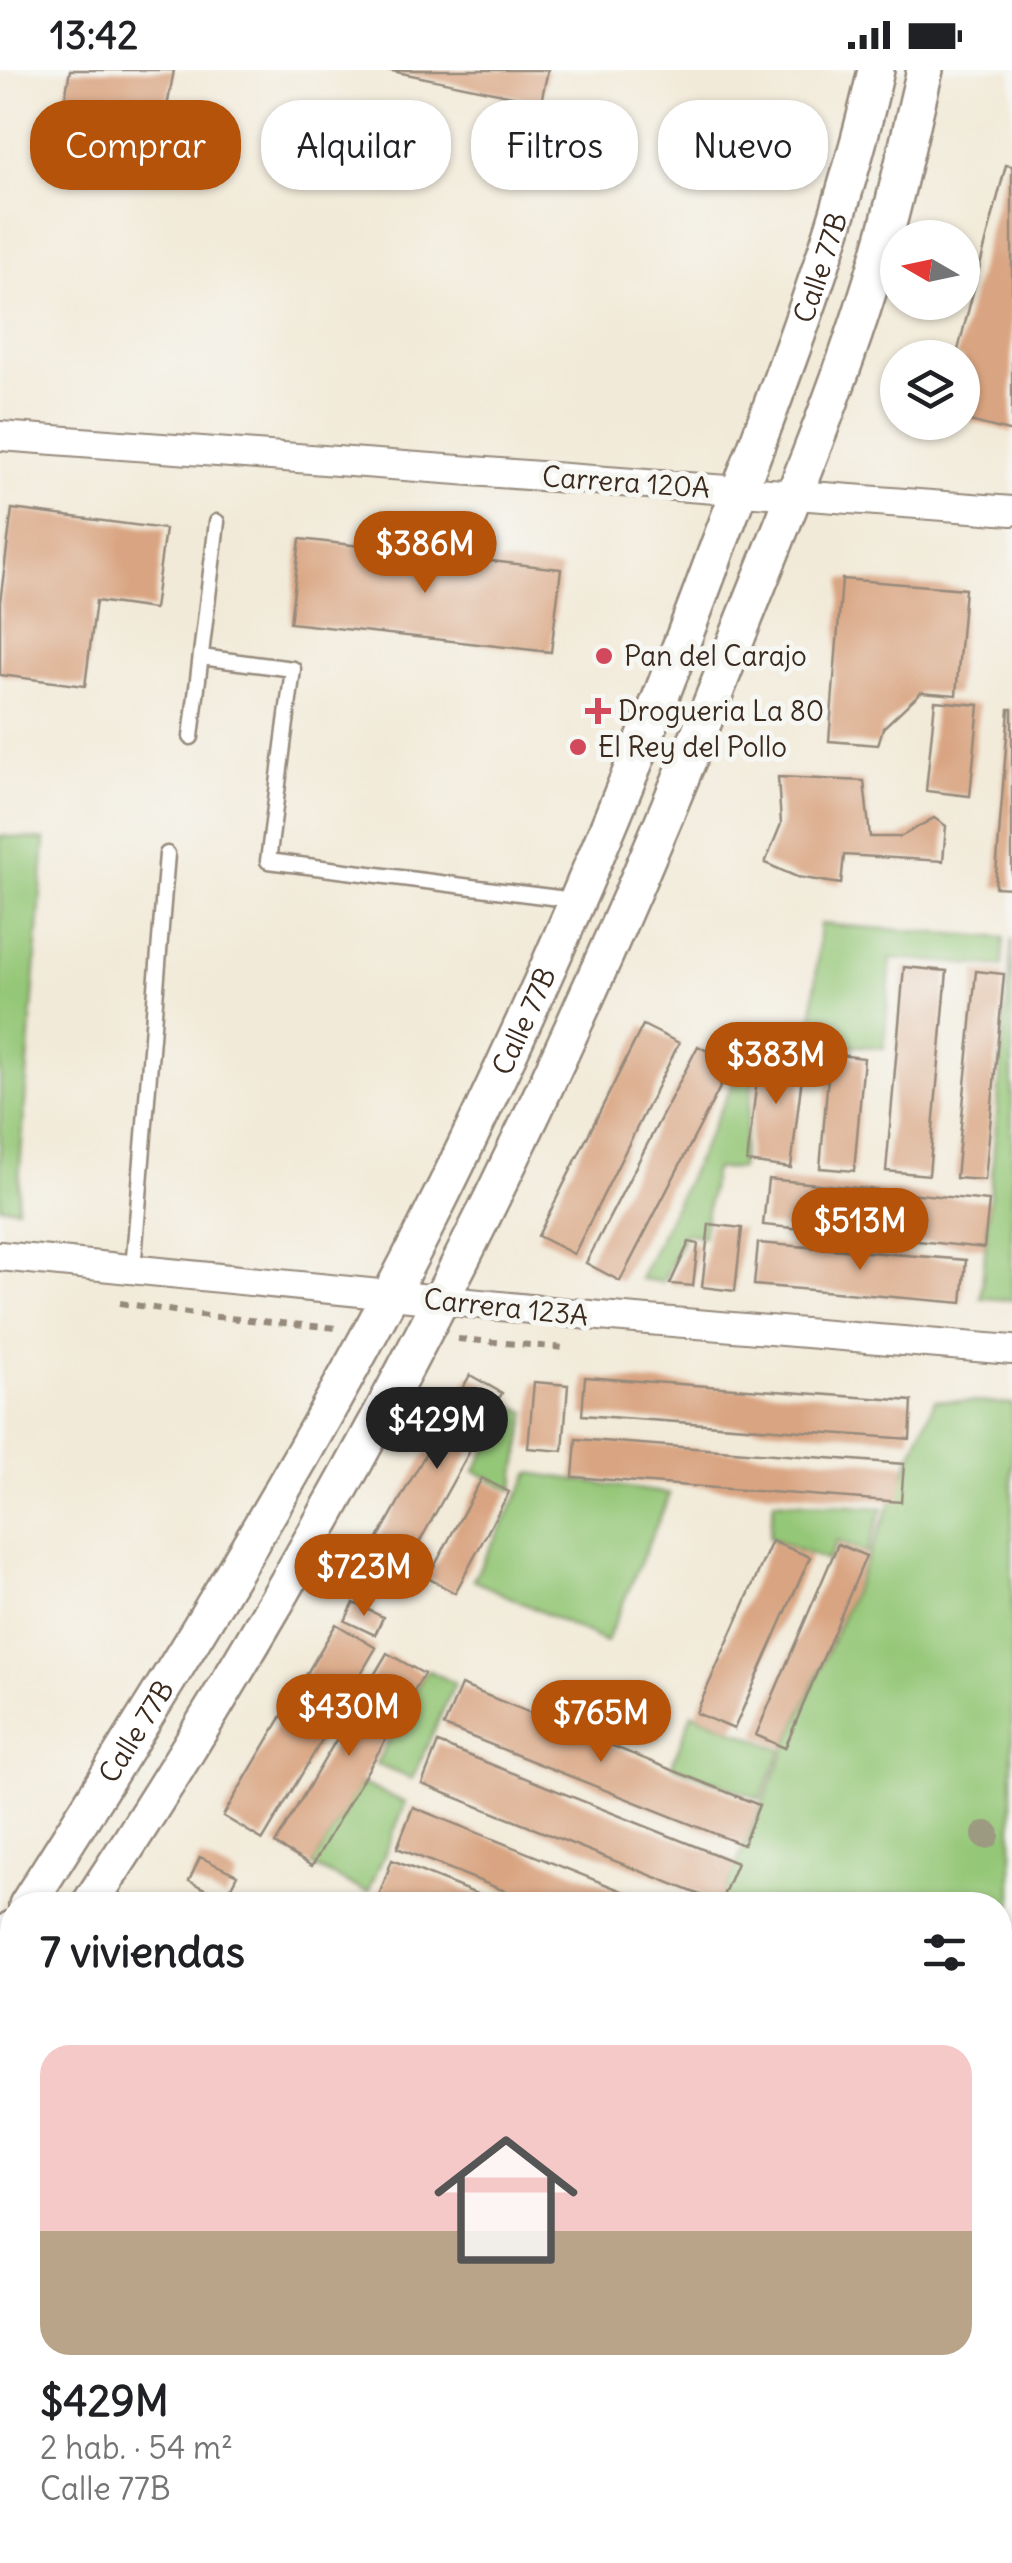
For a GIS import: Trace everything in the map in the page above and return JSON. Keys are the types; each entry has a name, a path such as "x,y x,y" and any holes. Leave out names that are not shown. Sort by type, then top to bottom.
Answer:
{"street":[{"name":"Calle 77B","path":"36,1892 242,1558 319,1424 423,1232 473,1130 578,901 658,710 823,258 862,131 876,70"},
{"name":"Calle 77B","path":"97,1892 302,1556 488,1207 605,960 830,401 886,230 924,70"},
{"name":"Carrera 120A","path":"0,436 1012,511"},
{"name":"Carrera 123A","path":"0,1256 600,1316 1012,1350"}],"lane":[{"path":"191,737 217,522"},
{"path":"201,657 293,669 268,861 578,901"},
{"path":"134,1270 167,854"}],"green space":[{"path":"0,836 45,840 17,1208 0,1206"},
{"path":"820,924 1004,938 1002,967 891,958 884,1048 811,1042"},
{"path":"1012,939 1012,1300 981,1298"},
{"path":"748,1052 757,1054 740,1168 714,1169 703,1236 685,1233 663,1282 640,1279"},
{"path":"935,1400 1012,1404 1012,1892 725,1892"},
{"path":"511,1405 527,1412 513,1490 475,1471"},
{"path":"530,1473 670,1494 606,1642 473,1580"},
{"path":"774,1501 883,1508 866,1553 837,1541 827,1561 769,1538"},
{"path":"427,1670 455,1683 412,1779 376,1764"},
{"path":"692,1713 782,1750 760,1799 672,1765"},
{"path":"360,1783 406,1803 368,1892 312,1866"}],"building":[{"path":"70,70 174,70 168,100 65,100"},
{"path":"387,70 548,70 541,100"},
{"path":"1006,165 1012,166 1012,432 980,424 980,340 961,340 966,320 980,320 980,265"},
{"path":"12,509 165,529 154,609 96,601 85,686 0,675 0,602"},
{"path":"300,539 561,569 551,652 290,623"},
{"path":"842,579 965,589 956,695 921,692 883,728 878,745 829,741"},
{"path":"935,701 979,705 970,796 926,791"},
{"path":"1012,709 1012,888 995,887"},
{"path":"778,777 864,781 870,837 900,837 934,818 946,826 943,861 844,855 841,884 797,877 765,863 781,824"},
{"path":"904,967 947,971 929,1175 886,1171"},
{"path":"976,971 1004,974 985,1180 956,1178"},
{"path":"643,1025 679,1043 574,1254 538,1236"},
{"path":"698,1046 732,1064 620,1281 586,1263"},
{"path":"761,1046 805,1051 791,1168 747,1162"},
{"path":"830,1054 864,1058 854,1171 820,1168"},
{"path":"768,1179 989,1201 984,1248 763,1225"},
{"path":"709,1224 742,1228 735,1291 702,1287"},
{"path":"689,1242 698,1244 693,1286 670,1284"},
{"path":"758,1243 966,1260 962,1303 754,1285"},
{"path":"470,1375 502,1393 405,1568 372,1549"},
{"path":"585,1377 912,1401 910,1439 582,1415"},
{"path":"534,1382 568,1385 563,1451 528,1448"},
{"path":"576,1439 904,1464 901,1502 573,1477"},
{"path":"482,1478 509,1492 455,1593 428,1578"},
{"path":"772,1541 810,1557 734,1729 696,1713"},
{"path":"838,1544 866,1556 785,1748 756,1735"},
{"path":"354,1603 383,1617 375,1635 345,1621"},
{"path":"336,1624 376,1648 263,1840 223,1816"},
{"path":"387,1653 424,1674 312,1866 275,1844"},
{"path":"461,1685 759,1805 743,1845 444,1726"},
{"path":"438,1743 737,1863 725,1892 692,1892 422,1784"},
{"path":"413,1807 625,1892 507,1892 397,1848"},
{"path":"200,1857 237,1875 228,1892 211,1892 189,1881"},
{"path":"392,1860 472,1892 380,1892"}],"place":[{"name":"Pan del Carajo","path":"604,656"},
{"name":"Drogueria La 80","path":"598,711"},
{"name":"El Rey del Pollo","path":"578,747"}]}
